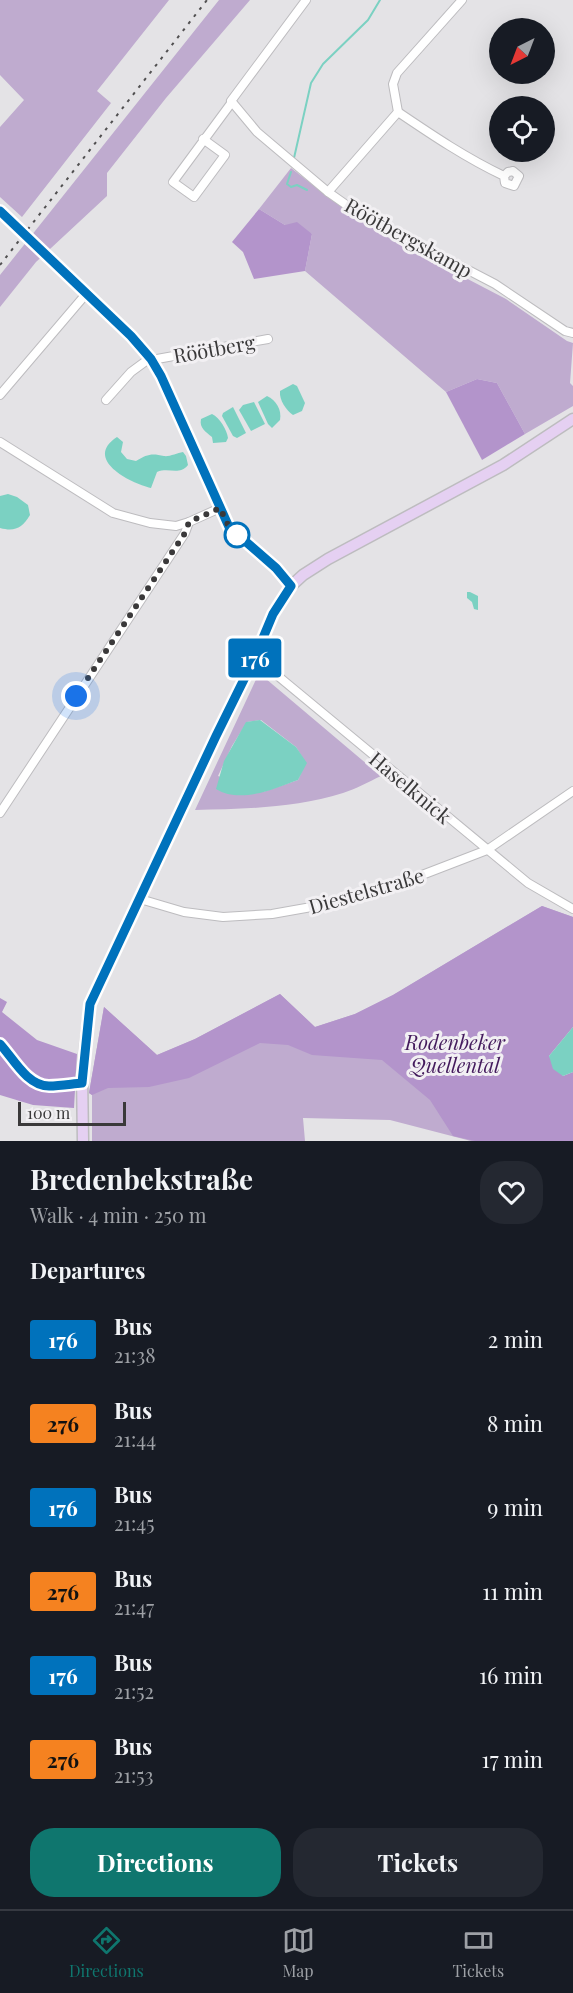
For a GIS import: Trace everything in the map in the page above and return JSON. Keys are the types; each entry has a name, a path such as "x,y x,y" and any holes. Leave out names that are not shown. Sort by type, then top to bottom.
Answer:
{"street":[{"path":"203,139 225,155 194,197 173,182 203,139 306,0"},
{"path":"462,0 397,73 393,84 398,112 437,139 504,176"},
{"name":"Röötbergskamp","path":"232,101 257,132 328,192 356,211 495,284 566,331 573,333"},
{"path":"328,192 398,112"},
{"path":"0,211 131,336 151,359 232,530 276,568 291,586"},
{"path":"0,395 86,294"},
{"name":"Röötberg","path":"106,400 131,372 151,359 268,339"},
{"path":"83,1141 82,1083 90,1004 255,657 273,614 291,586 303,575 328,559 503,465 573,419"},
{"path":"0,442 113,513 150,523 176,526 220,508"},
{"path":"0,813 185,533 189,522"},
{"name":"Haselknick","path":"255,657 528,884 573,909"},
{"name":"Diestelstraße","path":"140,899 184,912 219,916 272,914 334,903 396,885 487,850 573,791"},
{"path":"0,1044 28,1076 39,1084 48,1086 82,1083"}],"green space":[{"path":"0,0 169,0 97,91 111,103 22,217 0,197 0,127 24,100 0,75"},
{"path":"219,0 250,0 166,98 107,173 107,196 36,262 0,307 0,275"},
{"path":"291,168 331,199 389,238 506,299 573,343 570,383 573,386 573,406 525,434 497,383 477,379 446,392 305,271 312,234 285,225 259,209"},
{"path":"259,209 285,225 297,222 312,234 305,271 254,279 243,252 232,242"},
{"path":"477,379 497,383 525,434 482,460 446,392"},
{"path":"259,673 381,776 348,791 306,802 251,808 195,810","holes":["261,720 296,747 306,763 298,780 263,792 218,776 232,746 247,722"]},
{"name":"Rodenbeker Quellental","path":"542,906 573,917 538,1052 573,1141 471,1141 390,1120 303,1118 305,1141 92,1141 92,1095 89,1093 104,1007 157,1055 195,1039 280,994 315,1027 355,1014 393,995"},
{"name":"Rodenbeker Quellental","path":"542,906 573,917 573,1027 549,1056 563,1076 573,1072 573,1141 475,1141 453,1136 430,1100 382,1060 312,1055 288,1045 260,1043 189,1078 149,1087 108,1088 92,1095 89,1093 104,1007 157,1055 195,1039 280,994 315,1027 355,1014 393,995"},
{"path":"0,998 7,1002 2,1012 37,1040 77,1054 74,1108 33,1105 0,1095"}],"shaded area":[{"path":"293,384 297,386 305,403 302,411 293,415 284,404 280,391"},
{"path":"267,396 276,403 280,413 280,420 272,428 258,402"},
{"path":"254,402 265,424 251,431 239,410 243,405"},
{"path":"233,407 246,433 237,438 233,436 222,416"},
{"path":"212,414 225,428 228,438 226,442 213,443 212,437 202,427 201,419"},
{"path":"117,437 123,442 121,452 127,459 136,461 150,455 166,456 183,452 188,465 177,471 157,472 151,488 142,485 113,469 107,461 105,454 108,445"},
{"path":"8,494 28,505 30,515 21,526 14,529 0,528 0,496"},
{"path":"467,592 478,596 478,610 474,609 472,602 467,598"},
{"path":"260,720 296,747 307,763 298,780 257,794 236,795 216,789 224,761 246,722"},
{"path":"573,1027 573,1072 563,1076 553,1069 549,1056"}],"waterway":[{"path":"294,158 311,83 323,64 368,20 380,0"},
{"path":"291,172 287,184 291,187 297,185 307,190"}],"railway":[{"path":"0,265 207,0"}],"bus line":[{"name":"176","path":"0,211 131,336 151,359 161,376 229,527 276,568 291,586 273,614 255,657 90,1004 82,1083 48,1086 39,1084 28,1076 0,1044"}],"route":[{"path":"76,696 185,533 189,522 220,508 229,527 237,535"}]}
